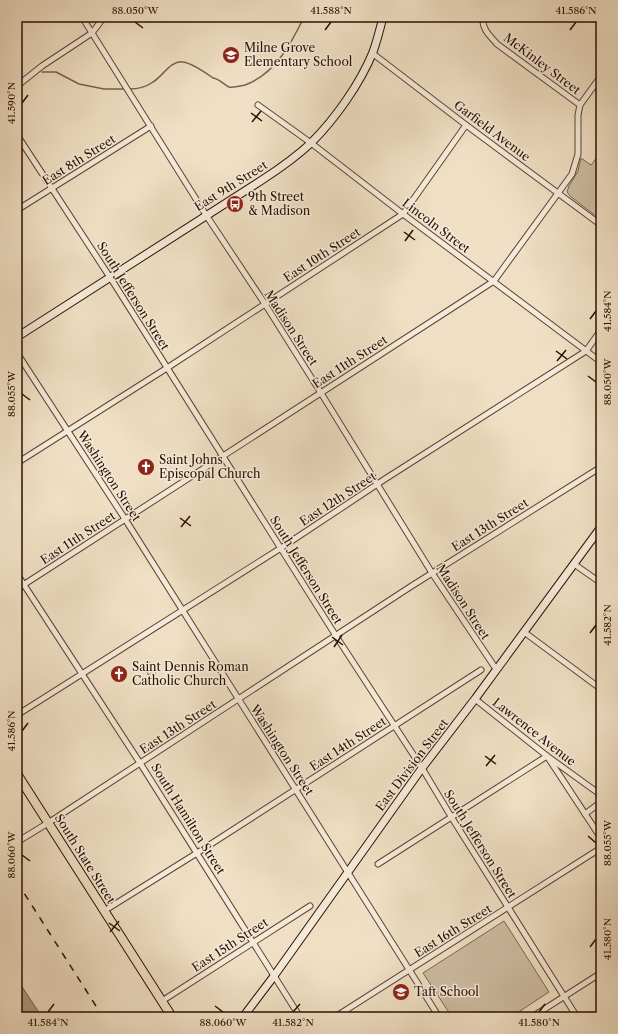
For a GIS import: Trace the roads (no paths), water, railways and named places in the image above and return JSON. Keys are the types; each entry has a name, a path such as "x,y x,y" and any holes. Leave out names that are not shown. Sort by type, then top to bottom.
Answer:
{"main road":[{"name":"South State Street","path":"17,774 172,1017"}],"street":[{"name":"Madison Street","path":"82,17 206,215 265,304 432,573 496,669"},
{"path":"17,86 42,66 92,33 104,17"},
{"name":"East 9th Street","path":"17,336 283,166 311,143 338,111 356,85 372,53 383,17"},
{"name":"McKinley Street","path":"482,17 487,33 497,44 580,105"},
{"name":"Garfield Avenue","path":"372,53 601,225"},
{"path":"580,105 601,76"},
{"name":"Lincoln Street","path":"258,105 311,143 403,214 601,362"},
{"name":"East 11th Street","path":"17,589 494,281 572,174 578,154 578,116 580,105"},
{"name":"East 10th Street","path":"17,463 167,368 403,214 466,125"},
{"name":"East 8th Street","path":"17,210 151,126"},
{"name":"South Jefferson Street","path":"17,135 110,277 336,636 422,768 577,1017"},
{"name":"East 12th Street","path":"17,715 281,548 586,351 601,330"},
{"name":"Washington Street","path":"17,353 125,519 439,1017"},
{"name":"East 13th Street","path":"17,842 432,573 601,467"},
{"name":"East Division Street","path":"243,1017 274,976 422,768 475,699 601,527"},
{"path":"574,564 601,583"},
{"name":"South Hamilton Street","path":"17,574 140,763 300,1017"},
{"path":"524,632 601,689"},
{"name":"East 14th Street","path":"104,911 197,853 481,670"},
{"name":"Lawrence Avenue","path":"475,699 547,756 601,795"},
{"path":"378,864 547,756 601,838"},
{"path":"586,814 601,802"},
{"name":"East 16th Street","path":"335,1017 601,848"},
{"name":"East 15th Street","path":"162,1001 310,906"},
{"path":"532,1017 601,973"}],"waterway":[{"path":"129,89 136,89 150,84 171,66 179,62 195,66 213,78 220,80 229,87 245,85 265,74 281,57 294,37 304,17"},
{"path":"42,72 56,72 79,84 104,89 125,89"}],"railway":[{"path":"17,882 103,1017"}],"place":[{"name":"Milne Grove Elementary School","path":"231,55"},
{"name":"9th Street & Madison","path":"235,204"},
{"name":"Saint Johns Episcopal Church","path":"146,467"},
{"name":"Saint Dennis Roman Catholic Church","path":"119,674"},
{"name":"Taft School","path":"401,992"}]}
